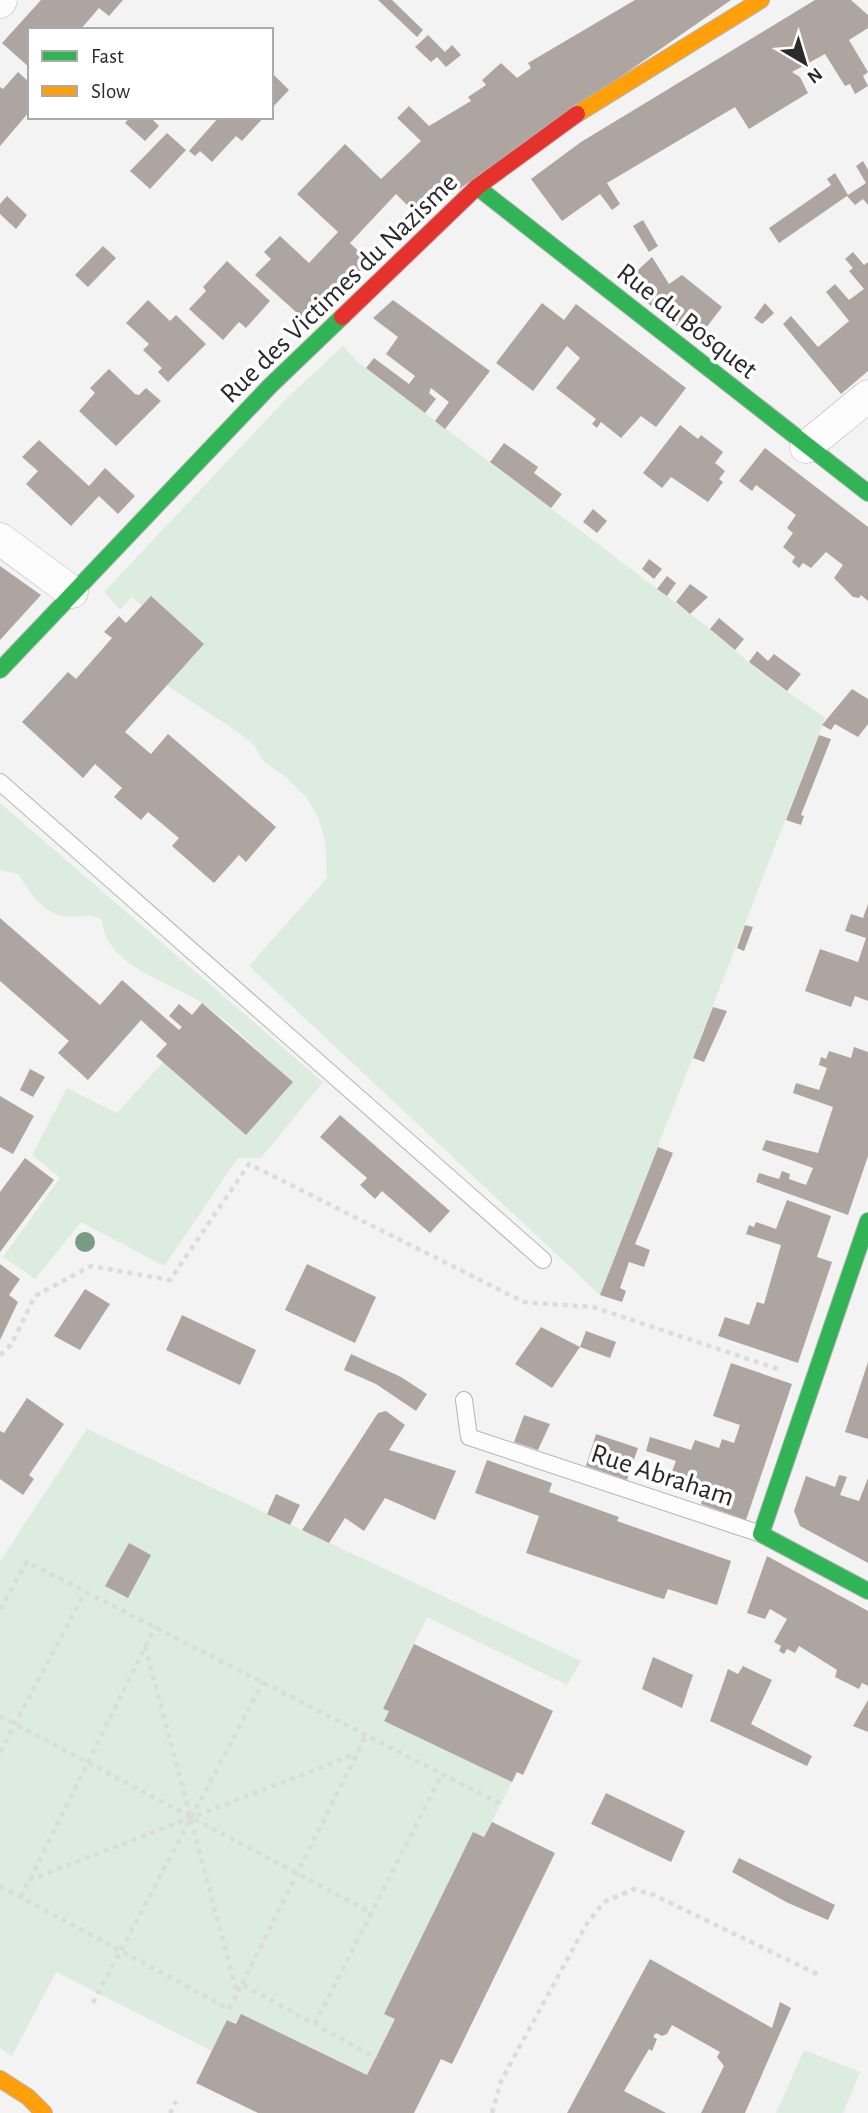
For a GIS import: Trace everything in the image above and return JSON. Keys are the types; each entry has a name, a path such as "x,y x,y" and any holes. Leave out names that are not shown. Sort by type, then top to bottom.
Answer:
{"street":[{"name":"Rue des Victimes du Nazisme","path":"0,670 270,386 477,187 576,115 761,0"},
{"name":"Rue du Bosquet","path":"477,187 868,493"},
{"path":"806,447 868,396"},
{"path":"0,539 72,592"},
{"path":"761,1534 868,1221"},
{"name":"Rue Abraham","path":"761,1534 868,1591"},
{"path":"0,2079 29,2097 44,2113"}],"lane":[{"path":"0,782 543,1260"},
{"name":"Rue Abraham","path":"464,1400 469,1437 761,1534"}],"path":[{"path":"0,1355 11,1345 35,1296 91,1266 170,1280 249,1164 524,1302 593,1307 812,1381"},
{"path":"0,1609 27,1562 501,1804"},
{"path":"0,1752 85,1592"},
{"path":"21,1897 155,1627"},
{"path":"145,1646 237,1993"},
{"path":"93,2003 262,1682"},
{"path":"0,1716 372,1913"},
{"path":"0,1885 229,2009 366,1735"},
{"path":"29,1880 356,1754"},
{"path":"315,2024 442,1774"},
{"path":"492,2113 501,2081 586,1925 604,1902 634,1889 654,1895 819,1975"},
{"path":"242,1984 376,2058"},
{"path":"173,2113 171,2112 176,2101"}],"green space":[{"path":"343,346 359,363 710,629 760,672 825,718 600,1295 249,966 327,878 325,841 318,817 305,796 286,777 265,763 254,745 167,685 204,644 151,596 142,606 132,597 120,610 104,592 287,398"},
{"path":"0,803 323,1082 261,1158 238,1158 164,1266 81,1222 35,1279 3,1257 60,1178 32,1155 67,1088 117,1113 164,1061 292,1082 202,1003 127,961 115,950 106,936 102,920 92,916 69,917 55,914 37,900 18,874 0,870"},
{"path":"87,1429 581,1661 567,1685 427,1617 384,1708 389,1711 384,1721 512,1782 484,1837 473,1832 385,2014 395,2019 367,2075 228,2020 212,2051 56,1972 12,2056 0,2048 0,1561"},
{"path":"804,2050 860,2072 843,2113 776,2113"}],"building":[{"path":"41,0 123,0 109,16 99,8 82,28 28,28 28,66 2,43"},
{"path":"378,0 392,0 423,30 417,37"},
{"path":"635,0 731,0 419,217 396,194 350,243 370,262 306,321 255,275 271,259 264,252 280,236 309,263 338,232 297,194 345,144 381,179 421,141 397,118 409,106 429,126 471,101 468,97 486,85 482,80 501,63 517,78 531,68 528,63"},
{"path":"815,0 851,0 868,15 868,28 849,40 868,72 863,76 868,86 855,94 850,84 845,86 825,54 792,72 800,77 808,93 749,129 735,107 607,183 620,204 612,210 600,194 562,221 531,179 581,142"},
{"path":"428,35 445,52 452,45 461,55 446,67 437,57 431,62 415,47"},
{"path":"18,72 28,81 28,113 0,146 0,87 3,89"},
{"path":"273,74 289,90 273,107"},
{"path":"128,119 152,119 159,126 145,141 125,123"},
{"path":"217,119 262,119 242,141 236,136 212,162 200,151 195,156 189,151"},
{"path":"167,133 186,150 150,189 130,171"},
{"path":"863,161 868,170 868,205 863,199 855,205 847,196 779,243 769,228 831,185 827,179 835,173 848,195 866,183 856,166"},
{"path":"7,196 27,215 16,229 0,214 0,204"},
{"path":"643,220 658,246 649,252 633,226"},
{"path":"103,246 116,258 88,287 75,275"},
{"path":"853,252 864,265 868,262 868,371 841,394 783,324 791,316 818,347 849,321 826,292 835,284 849,300 864,289 849,271 853,268 845,259"},
{"path":"652,257 669,284 682,275 722,307 706,328 731,347 722,361 623,284"},
{"path":"227,261 270,301 246,328 239,322 223,340 189,309 206,291 203,287"},
{"path":"148,300 170,321 176,315 206,344 168,382 158,372 162,368 143,350 149,344 126,323"},
{"path":"393,300 490,371 445,429 435,421 449,402 431,388 429,393 436,399 425,413 366,368 374,358 409,384 415,376 386,354 398,337 373,318"},
{"path":"542,303 564,320 576,304 686,388 656,427 641,416 621,438 601,422 597,428 592,424 596,419 556,388 580,358 567,346 533,391 496,363"},
{"path":"765,303 774,313 762,324 754,318"},
{"path":"109,369 135,394 139,395 146,388 161,401 116,446 79,411 95,393 90,388"},
{"path":"680,425 698,439 701,435 723,452 715,463 725,471 719,479 723,482 708,502 671,477 662,488 643,473"},
{"path":"39,440 89,486 105,468 135,496 118,514 99,496 71,526 26,484 38,471 22,457"},
{"path":"504,443 538,467 534,473 562,494 551,508 490,462"},
{"path":"765,448 868,527 868,601 861,595 859,598 853,597 834,578 843,565 826,552 811,568 803,563 799,568 792,562 795,557 783,547 793,533 787,528 796,515 756,485 752,491 739,481"},
{"path":"593,509 607,521 597,533 583,522"},
{"path":"649,559 662,569 654,579 642,569"},
{"path":"0,566 41,595 0,640"},
{"path":"667,576 676,583 667,596 657,589"},
{"path":"690,584 708,597 690,614 676,602"},
{"path":"151,596 204,644 125,732 151,754 168,734 276,827 246,862 239,855 214,883 172,846 179,838 148,812 141,820 114,797 122,788 95,764 83,778 22,722 68,672 76,679 112,638 104,632 119,616 126,623"},
{"path":"719,618 744,639 735,650 710,629"},
{"path":"757,651 768,661 774,654 801,674 787,691 749,662"},
{"path":"852,689 868,699 868,724 858,737 835,724 831,730 822,725"},
{"path":"819,735 831,739 801,815 804,816 801,825 786,820"},
{"path":"868,904 868,1001 855,996 851,1007 805,991 820,949 858,962 866,938 845,931 851,914 863,918"},
{"path":"0,918 100,1005 122,980 179,1030 182,1027 169,1016 179,1004 192,1015 202,1003 293,1082 246,1135 156,1056 167,1044 141,1020 88,1080 58,1053 69,1041 0,981"},
{"path":"745,925 753,927 744,951 737,948"},
{"path":"713,1007 727,1011 704,1062 693,1058"},
{"path":"854,1047 868,1052 868,1156 848,1215 756,1182 759,1173 779,1179 782,1171 790,1174 789,1179 806,1185 813,1168 762,1150 766,1140 818,1153 833,1107 793,1093 796,1083 819,1090 827,1068 819,1065 821,1057 826,1059 829,1051 851,1058"},
{"path":"30,1069 45,1077 33,1097 20,1090"},
{"path":"0,1096 34,1116 13,1154 0,1147"},
{"path":"340,1115 450,1211 430,1233 382,1191 375,1199 360,1185 367,1178 320,1137"},
{"path":"658,1147 673,1153 635,1244 650,1250 644,1267 629,1262 620,1288 626,1291 622,1302 600,1295"},
{"path":"25,1158 54,1180 0,1252 0,1192"},
{"path":"787,1200 831,1216 817,1257 832,1262 798,1363 718,1336 725,1317 749,1325 757,1302 764,1304 781,1245 746,1234 749,1225 754,1227 756,1222 776,1229"},
{"path":"0,1264 20,1279 9,1295 18,1302 0,1340"},
{"path":"307,1264 376,1297 355,1343 285,1310"},
{"path":"85,1289 110,1304 80,1350 54,1336"},
{"path":"182,1315 256,1350 240,1385 166,1350"},
{"path":"541,1327 580,1347 552,1388 515,1364"},
{"path":"586,1331 616,1342 610,1358 580,1347"},
{"path":"351,1354 401,1377 427,1394 416,1411 376,1384 344,1370"},
{"path":"868,1362 868,1439 845,1432"},
{"path":"731,1363 792,1384 746,1520 701,1504 707,1486 671,1474 676,1461 646,1451 650,1437 691,1450 695,1440 719,1448 722,1439 734,1443 740,1425 713,1416"},
{"path":"27,1398 64,1424 29,1475 34,1479 23,1495 0,1479 0,1431 4,1433"},
{"path":"386,1411 405,1425 389,1450 456,1471 435,1520 385,1498 364,1531 345,1518 329,1543 302,1530 378,1413"},
{"path":"524,1415 550,1424 538,1450 514,1442"},
{"path":"596,1434 638,1448 627,1480 586,1466"},
{"path":"487,1460 552,1483 549,1492 619,1517 617,1521 731,1561 717,1605 668,1589 664,1599 526,1553 539,1516 475,1493"},
{"path":"839,1475 847,1477 840,1495 859,1501 868,1478 868,1563 800,1526 794,1511 806,1476 835,1487"},
{"path":"276,1494 300,1505 290,1525 267,1514"},
{"path":"129,1543 151,1555 128,1598 105,1586"},
{"path":"767,1556 868,1611 868,1686 862,1683 859,1689 835,1677 837,1670 799,1646 795,1653 787,1649 784,1654 779,1651 781,1646 774,1642 787,1619 770,1609 765,1619 747,1613"},
{"path":"414,1644 553,1711 523,1775 517,1772 512,1782 384,1721 389,1711 383,1709"},
{"path":"653,1657 693,1675 682,1708 642,1689"},
{"path":"743,1666 772,1680 751,1724 812,1756 807,1766 710,1721 728,1669 738,1674"},
{"path":"868,1700 868,1732 853,1726"},
{"path":"606,1793 685,1831 671,1862 591,1824"},
{"path":"492,1822 555,1853 452,2064 441,2059 414,2113 258,2113 196,2083 227,2020 236,2024 241,2014 367,2075 395,2019 384,2014 473,1832 484,1837"},
{"path":"739,1858 835,1905 828,1920 788,1903 732,1872"},
{"path":"650,1959 772,2028 780,2002 791,2008 745,2113 701,2113 724,2066 717,2057 720,2052 672,2025 667,2034 662,2036 656,2033 653,2037 657,2039 652,2051 649,2049 624,2091 666,2113 567,2113"}],"traffic: fast":[{"path":"477,187 868,493"},
{"path":"0,670 270,386 342,317"},
{"path":"868,1221 761,1534 868,1591"}],"traffic: slow":[{"path":"577,114 761,0"},
{"path":"0,2079 28,2097 44,2113"}],"traffic: jam":[{"path":"342,317 477,187 577,114"}]}
